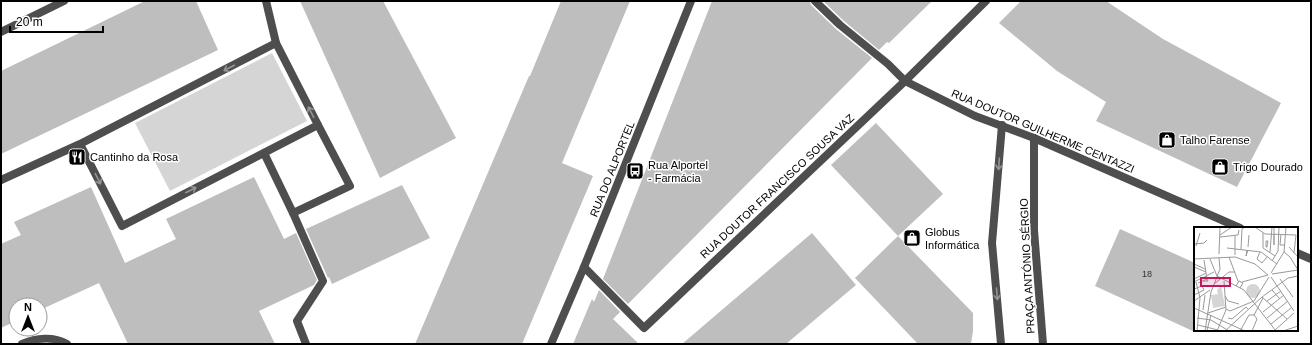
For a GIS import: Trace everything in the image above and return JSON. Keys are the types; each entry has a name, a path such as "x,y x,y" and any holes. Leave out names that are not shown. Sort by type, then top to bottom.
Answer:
{"street":[{"path":"1,32 64,1"},
{"path":"266,1 276,43 350,186 293,213"},
{"name":"RUA DO ALPORTEL","path":"551,344 584,268 691,1"},
{"name":"RUA DOUTOR GUILHERME CENTAZZI","path":"815,1 840,25 888,64 905,81 975,116 1034,138 1238,227"},
{"name":"RUA DOUTOR FRANCISCO SOUSA VAZ","path":"584,268 644,328 905,81 986,1"},
{"path":"1,180 80,144 276,43"},
{"path":"80,144 122,226 318,125"},
{"path":"1001,344 992,243 1002,126"},
{"name":"PRAÇA ANTÓNIO SÉRGIO","path":"1034,138 1034,230 1043,344"},
{"path":"264,153 293,213 323,281 297,321 306,344"},
{"path":"1298,253 1311,259"},
{"path":"22,344 33,339 59,339 67,344"}],"shaded area":[{"path":"272,53 307,121 170,191 135,123"}],"building":[{"path":"145,1 196,1 218,50 1,154 1,71"},
{"path":"300,1 383,1 456,138 380,178"},
{"path":"561,1 630,1 562,163 593,176 522,344 415,344 530,76"},
{"path":"712,1 810,1 811,5 836,29 872,58 628,304 603,279"},
{"path":"823,1 932,1 889,43 887,42 879,50 844,21"},
{"path":"1021,1 1106,1 1163,39 1281,103 1237,187 1096,121 1106,102 1057,71 999,23"},
{"path":"876,123 943,194 898,236 831,165"},
{"path":"254,177 284,239 296,233 317,280 314,285 259,311 275,344 128,344 99,283 48,306 48,297 8,297 8,325 1,328 1,244 21,235 14,222 91,187 125,263 176,239 166,219"},
{"path":"402,185 430,238 332,284 306,229"},
{"path":"1120,229 1194,263 1195,332 1095,286"},
{"path":"812,233 856,285 786,344 682,344"},
{"path":"898,236 973,313 971,344 918,344 855,278"},
{"path":"599,290 620,312 613,319 639,344 573,344 592,299 594,302"}],"place":[{"name":"Talho Farense","path":"1167,140"},
{"name":"Cantinho da Rosa","path":"77,157"},
{"name":"Trigo Dourado","path":"1220,167"},
{"name":"Rua Alportel - Farmácia","path":"635,171"},
{"name":"Globus Informática","path":"912,238"}]}
